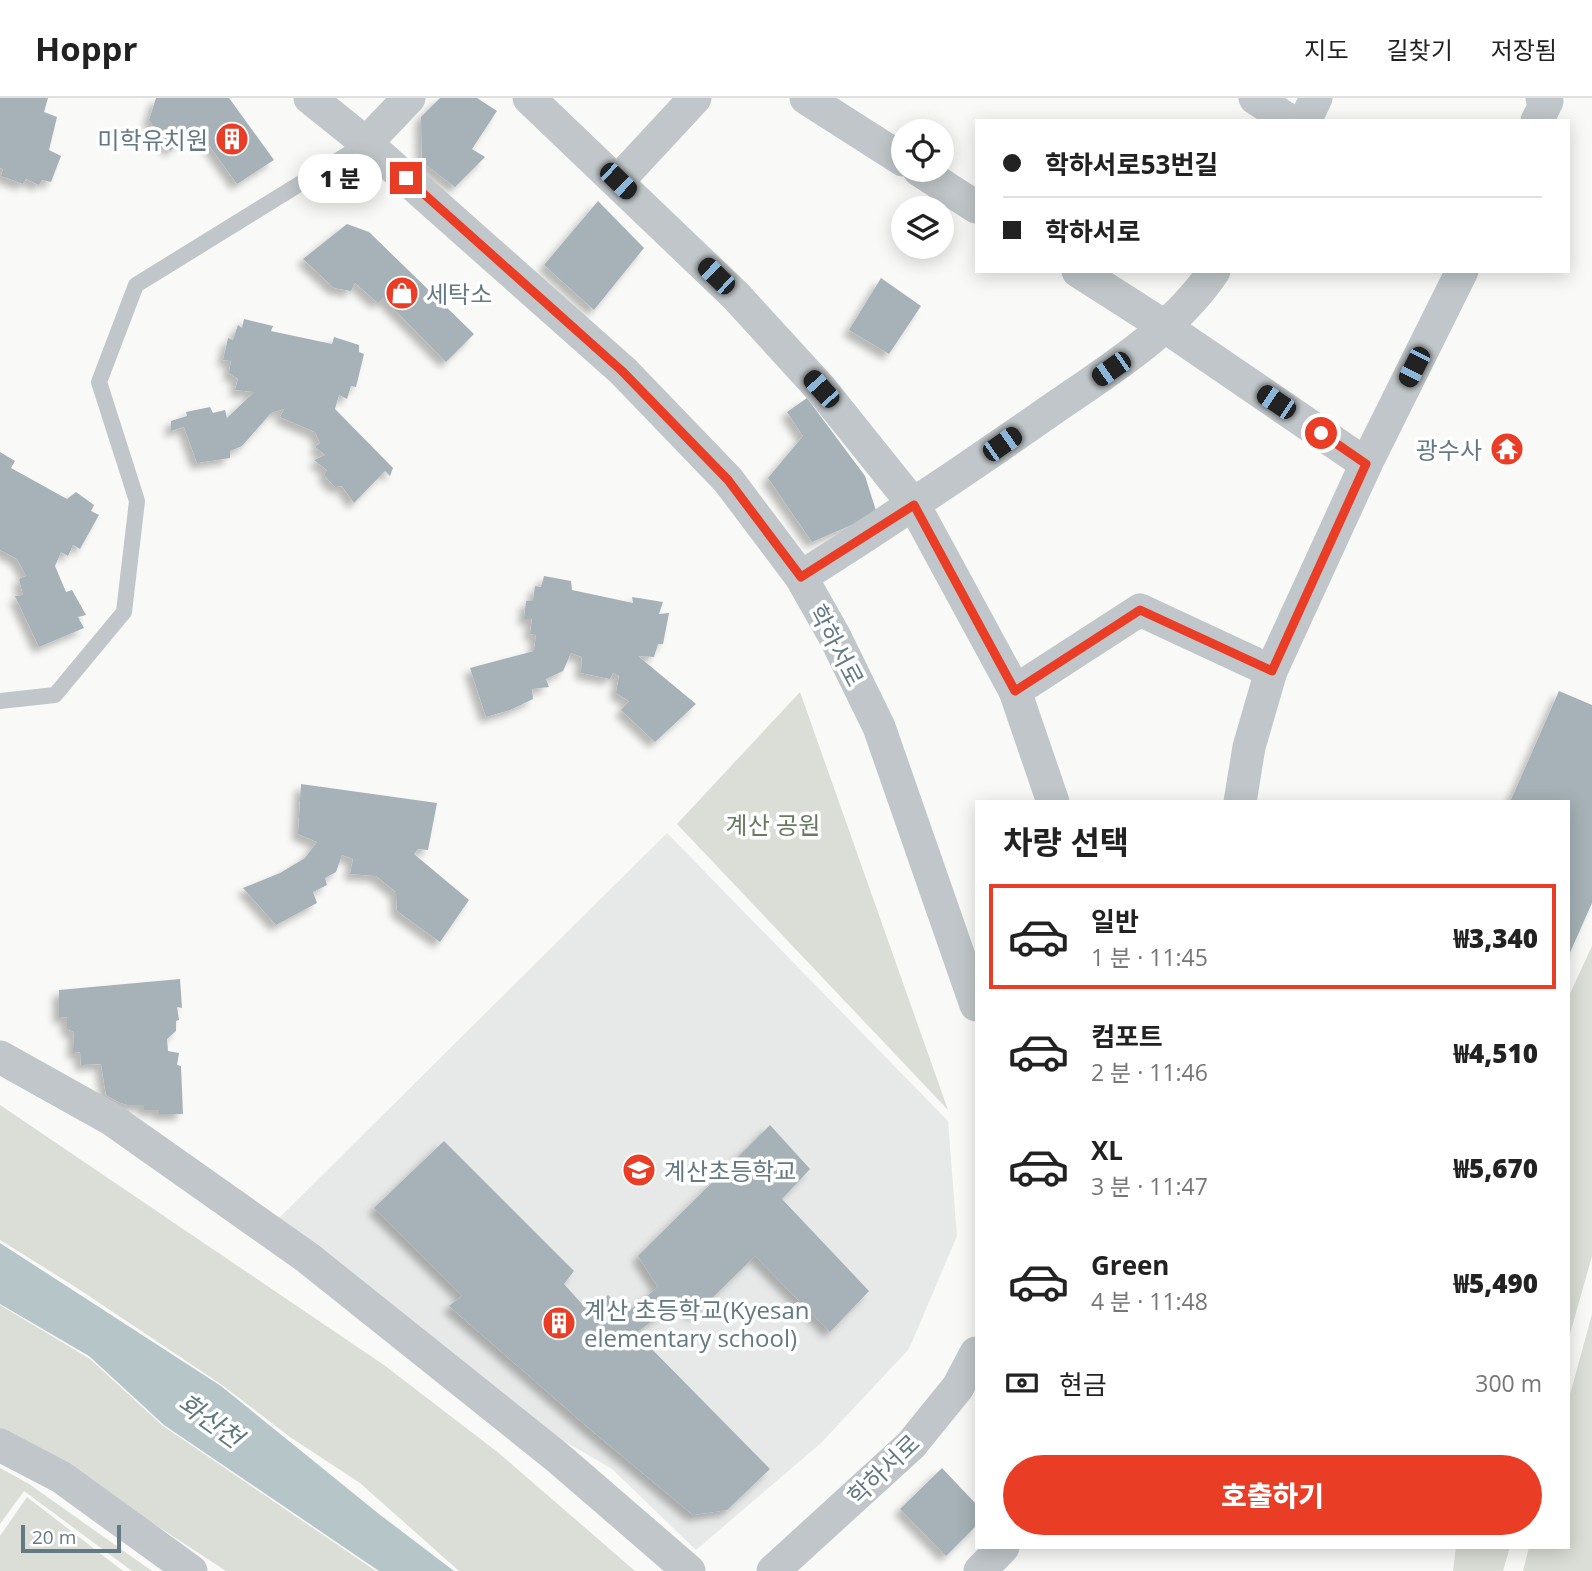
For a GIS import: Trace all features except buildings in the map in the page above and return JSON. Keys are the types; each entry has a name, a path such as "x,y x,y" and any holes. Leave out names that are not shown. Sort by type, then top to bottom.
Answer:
{"street":[{"name":"학하서로","path":"310,98 366,142 622,371 728,480 801,577 835,637 879,727 975,1002"},
{"path":"366,142 409,98"},
{"path":"529,98 736,296 821,389 914,505 1015,691 1052,800"},
{"path":"618,181 695,98"},
{"path":"806,98 891,152"},
{"path":"1255,98 1287,119"},
{"path":"1307,119 1316,98"},
{"path":"938,182 975,205"},
{"path":"1081,273 1164,326 1366,464"},
{"path":"801,577 914,505 1120,362 1164,326 1213,273"},
{"path":"1240,800 1249,747 1272,671 1366,464 1461,273"},
{"path":"1015,691 1140,610 1272,671"},
{"path":"0,1057 111,1119 308,1258 557,1457 689,1571"},
{"name":"학하서로","path":"774,1571 911,1445 958,1387 975,1355"},
{"path":"0,1445 61,1477 191,1571"}],"lane":[{"path":"0,701 55,695 124,612 137,501 99,382 136,285 366,142"}],"shaded area":[{"name":"계산초등학교","path":"667,833 948,1121 957,1236 909,1349 821,1443 696,1550 612,1469 545,1430 278,1219"}],"green space":[{"name":"계산 공원","path":"800,692 948,1110 677,824"},
{"path":"1592,946 1592,1256 1570,1334 1570,994"},
{"path":"0,1105 384,1365 500,1454 635,1571 459,1571 360,1483 290,1437 222,1385 0,1240"},
{"path":"0,1305 90,1359 163,1426 376,1571 226,1571 116,1499 0,1430"},
{"path":"1592,1314 1592,1571 1523,1571 1528,1549 1570,1549 1570,1395"},
{"path":"0,1468 29,1484 152,1571 132,1571 24,1491 0,1524"},
{"path":"27,1497 123,1571 0,1571 0,1536"},
{"path":"1456,1549 1509,1549 1503,1571 1453,1571"}],"water":[{"name":"화산천","path":"0,1243 221,1386 454,1571 379,1571 164,1425 89,1356 0,1304"}],"place":[{"name":"미학유치원","path":"232,139"},
{"name":"세탁소","path":"402,293"},
{"name":"광수사","path":"1507,449"},
{"name":"계산초등학교","path":"639,1170"},
{"name":"계산 초등학교(Kyesan elementary school)","path":"559,1323"}],"route":[{"path":"406,178 622,371 728,480 801,577 914,505 1015,691 1140,610 1272,671 1366,464 1321,433"}]}
